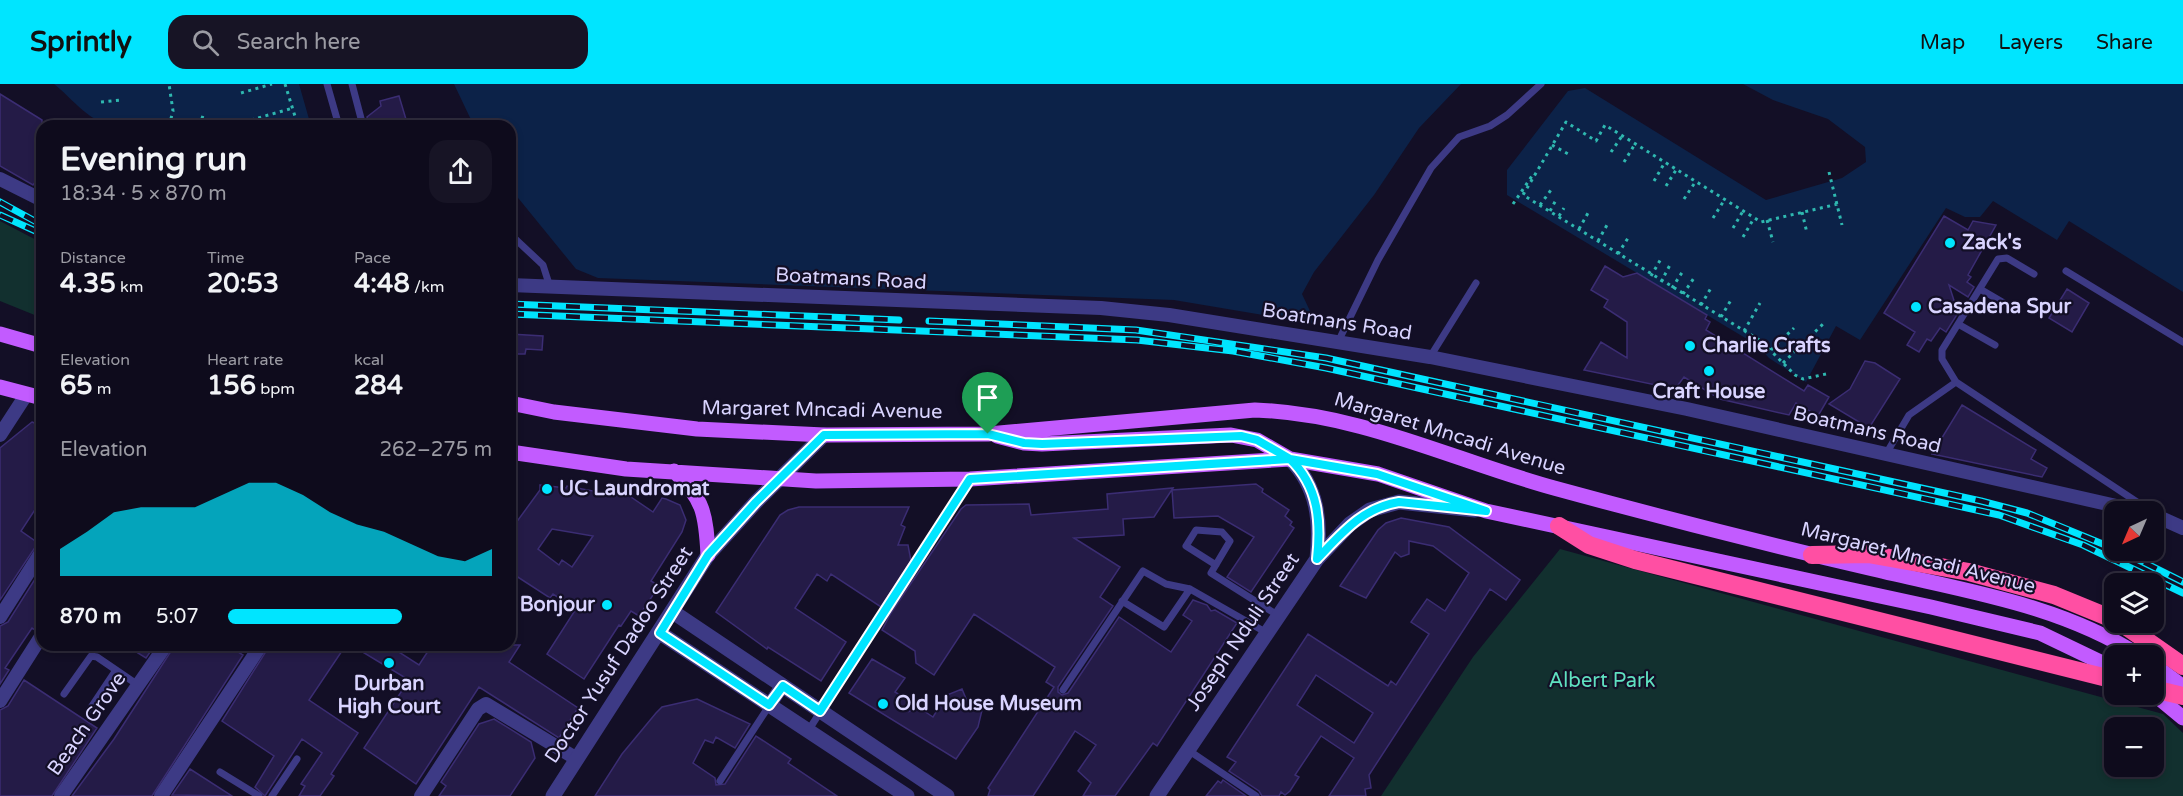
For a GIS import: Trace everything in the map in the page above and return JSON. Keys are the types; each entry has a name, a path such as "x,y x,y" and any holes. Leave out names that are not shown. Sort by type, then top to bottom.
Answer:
{"highway":[{"path":"1559,526 1589,545 1635,560 2104,677"},
{"path":"1812,555 1868,554 1968,572 2054,595 2104,615"},
{"path":"2137,633 2168,653 2183,666"},
{"path":"2164,691 2183,696"}],"main road":[{"path":"0,334 36,344"},
{"path":"0,387 36,397"},
{"name":"Margaret Mncadi Avenue","path":"516,404 555,412 697,429 824,435 988,434 1255,410 1297,411 1359,424 1552,487 1812,555 2052,612 2101,632 2122,645"},
{"path":"988,434 1024,443 1042,444 1231,435 1257,440 1290,459"},
{"path":"516,453 591,465 777,480 970,479 1290,459 1377,474 1486,511 1931,607 2040,633 2104,664"},
{"path":"674,471 700,501 705,512 708,555"},
{"path":"2164,673 2183,687"},
{"path":"2164,702 2183,718"}],"street":[{"path":"0,179 36,197"},
{"name":"Boatmans Road","path":"516,285 1101,308 1169,315 1430,357 1687,409 2104,503"},
{"path":"0,435 26,395"},
{"name":"Doctor Yusuf Dadoo Street","path":"553,796 660,633 708,555 777,480 824,435"},
{"path":"1290,459 1304,472 1317,505 1320,530 1317,559"},
{"name":"Joseph Nduli Street","path":"1157,796 1317,559 1350,524 1370,510 1399,502 1486,511"},
{"path":"2164,518 2183,528"},
{"path":"0,617 36,560"},
{"path":"673,612 948,796"},
{"path":"660,633 907,796"},
{"path":"0,701 36,644"},
{"name":"Beach Grove","path":"61,796 162,651"},
{"path":"161,796 257,651"},
{"path":"769,705 783,686"},
{"path":"421,796 478,709 486,704 578,759"}],"lane":[{"path":"327,84 337,120"},
{"path":"352,84 361,120"},
{"path":"1338,342 1378,260 1442,155 1459,137 1490,126 1507,115 1541,84"},
{"path":"516,240 543,265 550,287"},
{"path":"2034,274 2000,257 1941,355 1956,382 2135,501"},
{"path":"2066,271 2183,342"},
{"path":"1430,357 1476,283"},
{"path":"1980,289 2016,310"},
{"path":"1958,324 1995,345"},
{"path":"1886,454 1909,415 1956,382"},
{"path":"807,731 970,479"},
{"path":"1216,565 1186,546 1196,530 1222,532 1228,538 1229,544 1216,565 1211,573 1279,616"},
{"path":"1063,690 1143,571 1166,584 1190,589 1267,633"},
{"path":"1122,601 1164,627 1190,589"},
{"path":"63,694 91,656 138,685"},
{"path":"90,709 116,670"},
{"path":"720,781 769,705"},
{"path":"1188,750 1256,796"},
{"path":"272,796 297,759"},
{"path":"220,772 259,796"}],"path":[{"path":"169,84 173,111 171,120"},
{"path":"241,93 272,84"},
{"path":"285,84 296,120"},
{"path":"101,102 121,100"},
{"path":"250,120 293,108"},
{"path":"202,120 203,115"},
{"path":"1513,204 1566,122 1596,141 1605,125 1761,222 1838,204"},
{"path":"1611,152 1622,136"},
{"path":"1624,162 1635,144"},
{"path":"1552,145 1570,155"},
{"path":"1654,181 1665,162"},
{"path":"1666,186 1677,169"},
{"path":"1535,172 1523,195 1651,276 1744,331 1771,350 1795,375 1803,379 1826,374"},
{"path":"1828,172 1842,225"},
{"path":"1684,199 1696,181"},
{"path":"1540,205 1551,190"},
{"path":"1550,212 1557,198"},
{"path":"1713,218 1725,199"},
{"path":"1558,217 1564,208"},
{"path":"1732,228 1743,211"},
{"path":"1802,211 1808,233"},
{"path":"1579,229 1588,213"},
{"path":"1743,237 1754,218"},
{"path":"1767,220 1773,242"},
{"path":"1598,241 1607,225"},
{"path":"1618,255 1628,238"},
{"path":"1651,276 1662,257"},
{"path":"1661,282 1671,263"},
{"path":"1672,288 1683,271"},
{"path":"1683,294 1694,278"},
{"path":"1701,305 1711,288"},
{"path":"1721,317 1731,300"},
{"path":"1744,331 1760,303"},
{"path":"1783,363 1823,324"},
{"path":"1771,350 1794,328"}],"green space":[{"path":"0,221 36,240 36,316 0,301"},
{"name":"Albert Park","path":"1560,549 2104,698 2104,705 2130,705 2163,714 2183,733 2183,796 1381,796 1473,657"}],"water":[{"path":"54,84 299,84 309,120 97,120"},
{"path":"454,84 1461,84 1419,128 1374,195 1314,272 1302,294 1316,324 1174,300 598,278 576,269 516,195 516,120 471,120"},
{"path":"1743,84 2183,84 2183,292 2069,221 2057,240 1993,201 1980,217 1965,217 1946,208 1860,340 1836,326 1806,382 1769,358 1757,345 1507,195 1507,170 1568,91 1585,88 1766,200 1842,178 1866,162 1865,147 1828,119 1773,100"}],"building":[{"path":"0,94 42,120 36,120 36,181 33,185 0,166"},
{"path":"399,96 406,120 368,120 367,117 381,106 380,101"},
{"path":"1944,216 1968,230 1973,221 1996,225 1968,275 1971,277 1967,282 1974,287 1968,297 1949,285 1958,313 1946,332 1940,328 1931,341 1927,339 1919,352 1907,345 1915,332 1884,313"},
{"path":"1605,266 1623,277 1637,273 1707,315 1705,319 1710,322 1706,330 1804,391 1808,385 1829,397 1818,416 1796,403 1789,415 1720,399 1684,377 1675,389 1584,370 1601,342 1627,358 1627,322 1604,307 1608,300 1591,290"},
{"path":"2067,289 2089,303 2072,332 2049,318"},
{"path":"516,334 543,336 542,350 526,349 525,354 516,354"},
{"path":"1865,361 1875,363 1900,379 1869,428 1829,404 1850,389"},
{"path":"1962,405 2036,450 2031,459 2047,468 2042,477 1932,454"},
{"path":"32,422 36,424 36,508 21,531 36,542 36,546 0,600 0,448"},
{"path":"1256,484 1263,489 1262,492 1289,510 1285,516 1292,522 1290,525 1294,528 1251,592 1227,577 1254,537 1218,516 1174,518 1172,490"},
{"path":"540,485 566,488 567,486 619,496 622,491 653,512 662,498 680,505 686,520 682,532 651,581 659,586 639,616 631,611 621,626 619,625 584,679 547,654 576,609 553,594 550,598 516,576 516,523 540,490","holes":["552,529 593,536 572,567 562,560 559,565 538,549"]},
{"path":"1173,488 1154,517 1123,519 1124,535 1074,538 1120,567 1100,597 1113,606 1058,687 1058,692 1062,695 1068,693 1119,617 1171,652 1192,621 1183,615 1193,600 1207,605 1211,611 1215,610 1237,623 1157,746 1153,743 1115,796 1083,796 1091,783 1078,771 1096,745 1075,731 1033,796 988,796 990,790 988,788 1054,687 1046,682 1055,667 974,614 934,675 916,663 915,651 882,630 891,613 961,509 966,505 1029,504 1031,515 1108,509 1107,494"},
{"path":"799,507 909,507 901,525 905,527 898,545 908,545 911,561 881,607 831,574 827,581 817,574 795,608 846,642 821,681 768,647 767,649 716,612 780,515"},
{"path":"1401,518 1449,527 1520,580 1506,600 1490,589 1369,775 1371,788 1365,789 1366,796 1329,796 1354,758 1321,736 1295,775 1299,777 1290,791 1285,795 1281,792 1279,796 1262,796 1259,791 1229,771 1236,762 1227,757 1308,634 1388,686 1391,681 1396,685 1429,634 1411,622 1427,599 1445,611 1469,573 1433,546 1409,541 1409,554 1401,557 1395,552 1366,598 1340,586 1378,530 1386,523","holes":["1316,675 1373,713 1354,743 1297,705"]},
{"path":"36,578 36,629 32,628 5,668 9,670 0,684 0,626 8,622"},
{"path":"516,645 520,645 509,662 578,708 559,738 479,687 416,784 364,748 409,680 361,651 397,651 419,665 428,651 516,651"},
{"path":"135,651 151,651 146,658"},
{"path":"171,651 237,651 243,655 152,796 72,796 114,739"},
{"path":"266,651 342,651 309,700 358,733 331,774 334,776 320,796 299,796 305,786 301,784 322,753 302,739 265,796 255,787 274,756 222,721"},
{"path":"872,659 905,678 895,692 914,704 910,711 918,707 933,717 947,695 962,689 967,701 983,706 978,727 956,759 849,693"},
{"path":"24,680 97,728 52,796 0,796 0,710 8,706"},
{"path":"697,699 750,724 735,748 716,737 713,743 705,740 693,763 715,778 716,785 725,784 756,736 791,759 788,763 837,796 595,796 622,754 662,707"},
{"path":"494,719 531,742 535,758 510,796 439,796 446,786 441,782 479,724"},
{"path":"190,769 232,796 172,795"},
{"path":"1223,780 1246,796 1206,796 1218,781 1221,783"}],"railway":[{"path":"0,202 36,222"},
{"path":"0,215 36,231"},
{"path":"516,304 899,320"},
{"path":"516,314 1137,340 1233,351 1326,368 1999,515 2083,545 2183,593"},
{"path":"929,321 1136,330 1326,358 1981,501 2027,513 2104,544"},
{"path":"2141,561 2183,582"}],"place":[{"name":"Zack's","path":"1950,243"},
{"name":"Casadena Spur","path":"1916,307"},
{"name":"Charlie Crafts","path":"1690,346"},
{"name":"Craft House","path":"1709,371"},
{"name":"UC Laundromat","path":"547,489"},
{"name":"Bonjour","path":"607,605"},
{"name":"Durban High Court","path":"389,663"},
{"name":"Old House Museum","path":"883,704"}],"route":[{"path":"988,434 824,435 777,480 708,555 660,633 769,705 783,686 820,711 970,479 1290,459 1304,472 1317,505 1320,530 1317,559 1350,524 1370,510 1385,504 1399,502 1486,511 1377,474 1290,459 1257,440 1241,436 1042,444 1024,443 988,434"}]}
